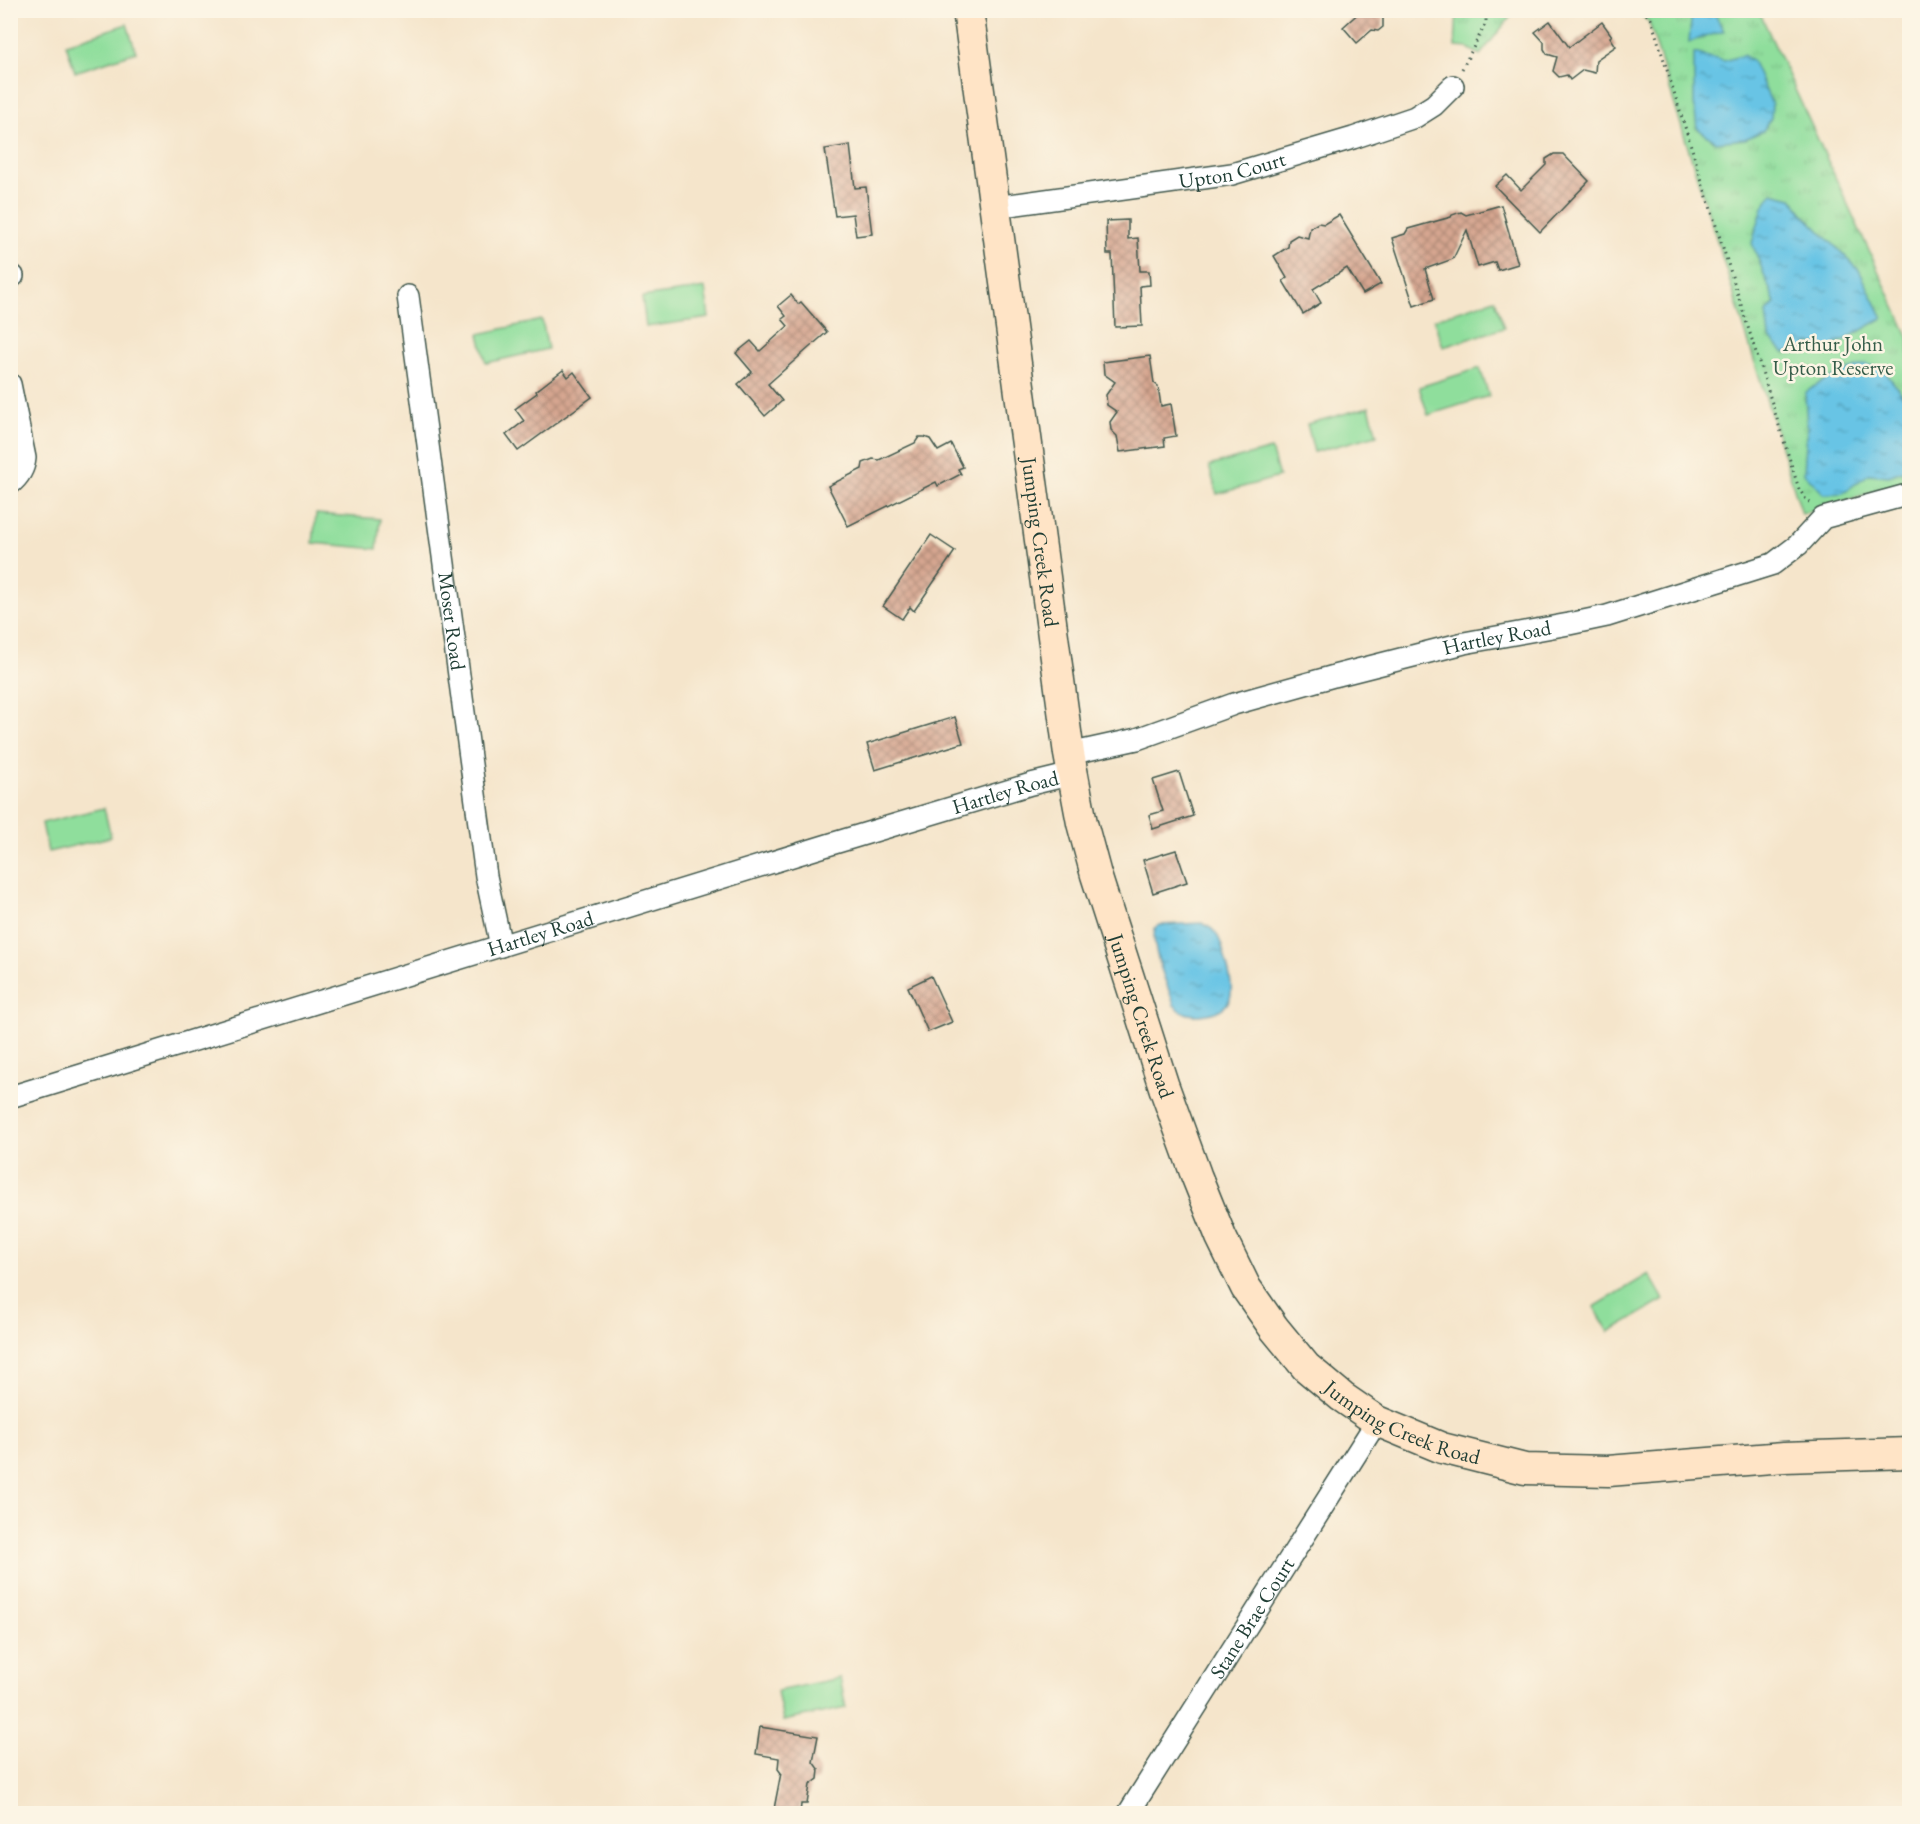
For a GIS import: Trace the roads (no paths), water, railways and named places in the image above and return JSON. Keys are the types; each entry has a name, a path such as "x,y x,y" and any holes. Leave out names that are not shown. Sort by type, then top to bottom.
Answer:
{"main road":[{"name":"Jumping Creek Road","path":"968,10 1071,764 1082,823 1096,875 1168,1098 1221,1237 1246,1288 1274,1328 1306,1366 1342,1397 1377,1421 1442,1448 1525,1469 1608,1471 1784,1457 1910,1453"}],"street":[{"name":"Upton Court","path":"995,207 1203,179 1242,171 1392,126 1434,105 1453,86"},
{"name":"Moser Road","path":"408,296 486,876 501,946"},
{"path":"10,384 25,458 20,475 10,484"},
{"name":"Hartley Road","path":"10,1097 1030,784 1071,764 1234,704 1464,643 1607,616 1773,564 1798,545 1823,518 1910,494"},
{"name":"Stane Brae Court","path":"1128,1814 1377,1421"}],"water":[{"path":"1692,11 1713,11 1724,31 1689,42"},
{"path":"1694,53 1724,61 1743,55 1752,60 1772,104 1771,118 1763,131 1745,139 1716,142 1697,128 1694,104"},
{"path":"1772,193 1792,198 1804,215 1859,270 1883,318 1830,348 1810,343 1802,353 1783,352 1769,337 1766,313 1775,303 1752,243 1763,207"},
{"path":"1866,364 1883,369 1909,403 1909,468 1889,476 1869,474 1843,493 1824,494 1804,473 1807,427 1805,393 1834,376"},
{"path":"1202,923 1213,930 1219,938 1229,972 1231,990 1227,1004 1221,1009 1212,1013 1195,1015 1183,1012 1174,1005 1157,956 1154,936 1155,928 1160,925"}],"park label":[{"name":"Arthur John Upton Reserve","path":"1833,356"}]}
